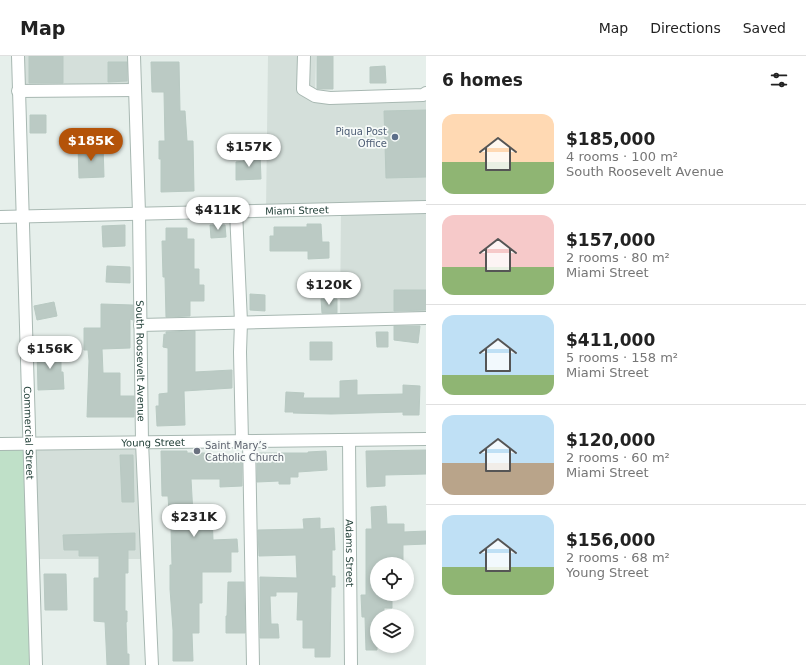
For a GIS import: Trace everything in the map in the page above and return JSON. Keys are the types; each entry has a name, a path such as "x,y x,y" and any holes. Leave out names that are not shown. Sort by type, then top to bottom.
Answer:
{"street":[{"name":"Commercial Street","path":"18,56 36,665"},
{"name":"South Roosevelt Avenue","path":"134,56 139,213 142,442 152,665"},
{"path":"304,56 303,89 315,96 330,98 423,95 426,93"},
{"path":"18,91 135,90"},
{"name":"Miami Street","path":"0,216 426,206"},
{"path":"236,211 241,322 240,352 246,441 253,665"},
{"path":"140,325 426,318"},
{"name":"Young Street","path":"0,444 426,439"},
{"name":"Adams Street","path":"350,440 351,665"}],"shaded area":[{"path":"18,56 134,56 135,90 18,91"},
{"path":"268,56 316,56 315,96 426,93 426,318 340,320 341,208 266,210"},
{"path":"142,442 147,559 32,559 29,444"}],"green space":[{"path":"0,444 29,444 36,665 0,665"}],"building":[{"path":"29,56 63,56 63,83 29,83"},
{"path":"317,56 333,56 333,89 317,89"},
{"path":"108,62 127,62 127,81 108,82"},
{"path":"151,62 179,62 180,111 185,111 187,141 193,141 194,191 161,192 161,159 159,159 159,141 165,141 164,92 152,92"},
{"path":"385,66 386,83 370,83 370,67"},
{"path":"426,110 426,177 386,178 384,111"},
{"path":"30,115 46,115 46,133 30,133"},
{"path":"103,145 104,177 79,178 78,146"},
{"path":"260,154 261,179 236,180 236,162 244,161 244,155"},
{"path":"307,224 321,224 322,242 329,242 329,258 308,259 308,251 270,251 270,236 274,236 274,227 307,227"},
{"path":"125,225 125,246 103,247 102,226"},
{"path":"210,225 225,225 226,237 211,238"},
{"path":"166,228 187,228 187,239 194,239 194,269 199,269 199,285 204,285 204,301 190,301 190,316 166,317 162,241 166,241"},
{"path":"107,266 130,267 130,283 106,282"},
{"path":"394,290 426,290 426,310 394,311"},
{"path":"250,294 265,295 265,311 250,310"},
{"path":"321,299 337,299 337,313 322,313"},
{"path":"54,302 57,316 37,320 34,306"},
{"path":"101,304 133,305 133,320 130,319 130,348 102,349 103,373 120,373 120,396 134,396 134,417 87,417 89,361 88,350 84,350 84,328 101,328"},
{"path":"394,326 420,326 418,343 394,340"},
{"path":"195,331 195,372 232,370 232,388 184,391 185,425 157,426 156,406 159,406 159,394 168,393 168,348 163,347 164,334 166,335 166,332"},
{"path":"376,332 388,332 388,347 377,347"},
{"path":"310,342 332,342 332,360 310,360"},
{"path":"61,350 61,372 63,372 64,389 38,390 37,351"},
{"path":"357,380 357,395 403,394 403,385 420,386 419,415 403,415 403,412 331,414 285,412 286,392 304,393 303,398 340,398 340,381"},
{"path":"426,450 426,474 385,475 385,486 367,487 366,451"},
{"path":"161,451 205,453 205,456 242,455 242,486 220,487 220,479 191,479 193,514 212,513 213,540 237,539 238,552 231,552 231,572 202,572 202,603 199,603 199,633 192,633 193,661 173,661 173,630 170,589 170,565 172,565 171,527 168,496 162,496"},
{"path":"326,451 327,470 298,472 298,477 290,477 290,484 279,484 279,481 257,482 257,453 308,453"},
{"path":"120,455 133,455 134,502 122,502"},
{"path":"386,506 387,524 404,524 404,532 426,531 426,544 403,545 403,557 370,557 370,601 392,601 392,608 370,609 370,650 366,650 365,617 362,617 361,595 366,595 366,529 372,529 371,507"},
{"path":"320,518 320,529 334,528 335,550 332,550 332,576 335,576 335,587 331,587 330,657 315,657 315,648 303,648 303,620 297,620 298,592 276,592 276,596 270,596 271,624 278,624 279,638 260,638 260,577 297,578 296,555 259,556 258,530 304,529 303,519"},
{"path":"135,533 135,550 128,550 128,573 125,573 125,611 127,611 127,654 129,654 129,665 107,665 105,622 94,621 94,578 99,578 99,556 79,556 79,550 64,550 63,535"},
{"path":"44,574 66,574 67,610 45,610"},
{"path":"228,582 244,582 245,633 226,633"}],"place":[{"name":"Piqua Post Office","path":"395,137"},
{"name":"Saint Mary’s Catholic Church","path":"197,451"}]}
